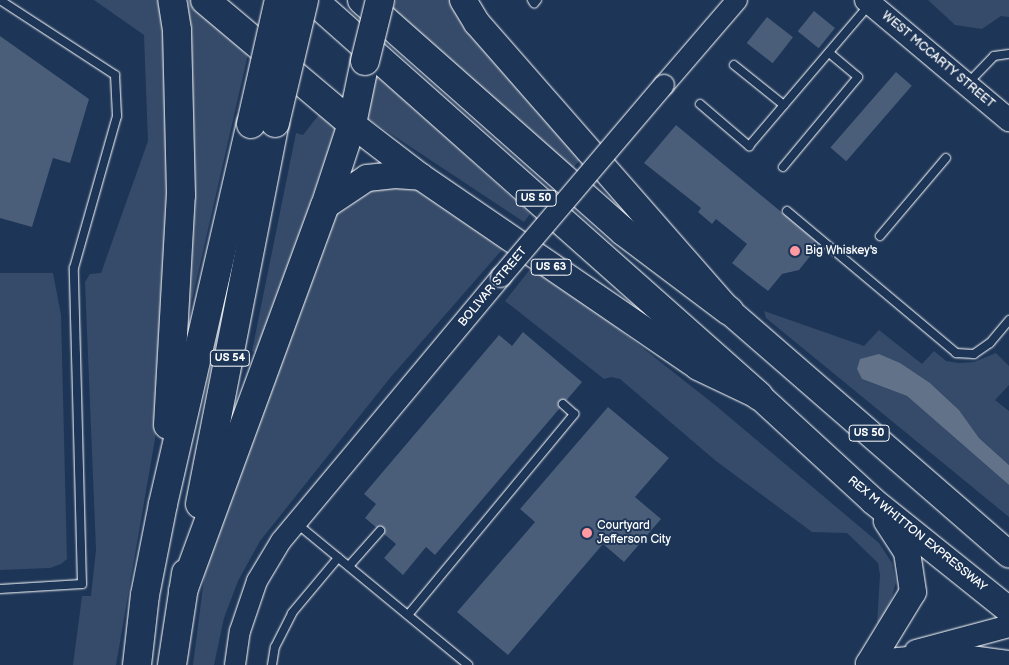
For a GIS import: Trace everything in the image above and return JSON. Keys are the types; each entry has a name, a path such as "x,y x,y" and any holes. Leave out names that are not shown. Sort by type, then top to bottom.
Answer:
{"highway":[{"path":"163,504 181,196 177,30 172,0"},
{"name":"US 63","path":"205,0 352,124 421,177 698,367 759,396"},
{"name":"US 54","path":"172,665 263,124 279,0"},
{"name":"US 54","path":"137,665 146,595 163,504 263,124 304,0"},
{"name":"US 50","path":"313,0 759,396"},
{"name":"US 50","path":"362,0 623,231 729,311 1007,551"},
{"path":"183,592 325,206 352,124 380,0"},
{"path":"463,0 496,44 729,311"},
{"path":"325,206 367,178 395,175 421,177"},
{"name":"REX M WHITTON EXPRESSWAY","path":"759,396 874,501 1009,610"},
{"path":"867,664 913,592 907,552 874,501"},
{"path":"867,664 948,656 1009,664"}],"main road":[{"name":"WEST MCCARTY STREET","path":"868,2 1009,120"},
{"path":"867,664 1009,626"}],"street":[{"name":"BOLIVAR STREET","path":"235,665 240,630 258,580 296,523 737,0"}],"lane":[{"path":"0,0 115,75 117,116 74,268 82,584 0,589"},
{"path":"532,0 534,3 537,0"},
{"path":"700,104 749,146 828,53 868,2"},
{"path":"782,167 858,77 828,53"},
{"path":"967,85 994,56 1009,54"},
{"path":"734,65 784,105"},
{"path":"880,236 946,158"},
{"path":"787,211 956,353 974,354 990,343 1009,320"},
{"path":"408,615 574,414 563,404"},
{"path":"296,523 468,665"},
{"path":"349,566 380,530"},
{"path":"272,665 275,647 292,613 338,558"}],"shaded area":[{"path":"94,0 161,0 163,7 168,195 160,386 156,433 116,665 73,665 82,596 91,596 96,550 85,282 90,274 101,273 148,141 144,35"},
{"path":"188,0 193,0 248,54 187,322"},
{"path":"396,0 449,0 583,156 573,168 393,10"},
{"path":"928,0 1009,0 1009,17 1001,16 982,29 955,25"},
{"path":"376,73 530,214 524,222 367,118"},
{"path":"321,112 337,126 258,353 252,351 296,133 303,135"},
{"path":"405,181 507,244 390,378 260,541 238,581 224,618 214,665 193,665 205,571 336,206 351,193"},
{"path":"535,263 715,405 879,543 892,563 896,582 888,612 877,624 880,575 878,563 847,533 812,532 716,461 620,379 611,377 604,379 505,301"},
{"path":"0,273 53,273 61,315 67,559 61,564 50,568 0,570"},
{"path":"764,311 864,346 879,330 922,364 934,351 946,361 959,363 974,362 996,353 1009,366 1009,385 995,400 1009,411 1009,465 979,438 959,410 930,383 862,379 907,396 1009,485 1009,517 766,318"},
{"path":"879,354 900,363 930,383 959,410 979,438 1009,465 1009,485 907,396 862,379 857,369 860,359"}],"building":[{"path":"814,11 835,28 819,48 798,31"},
{"path":"767,17 793,37 773,63 747,43"},
{"path":"0,36 89,99 70,163 53,158 32,227 0,218"},
{"path":"896,72 912,86 846,161 830,147"},
{"path":"676,125 820,244 799,270 782,274 768,291 732,263 747,244 716,219 712,224 698,212 701,208 644,163"},
{"path":"523,332 582,382 435,555 426,547 403,575 384,558 396,544 365,518 376,504 364,494 499,335 512,346"},
{"name":"Courtyard Jefferson City","path":"608,407 669,458 635,497 661,519 624,562 603,544 508,655 457,612 535,522 520,509"}],"place":[{"name":"Big Whiskey's","path":"795,251"},
{"name":"Courtyard Jefferson City","path":"587,533"}]}
